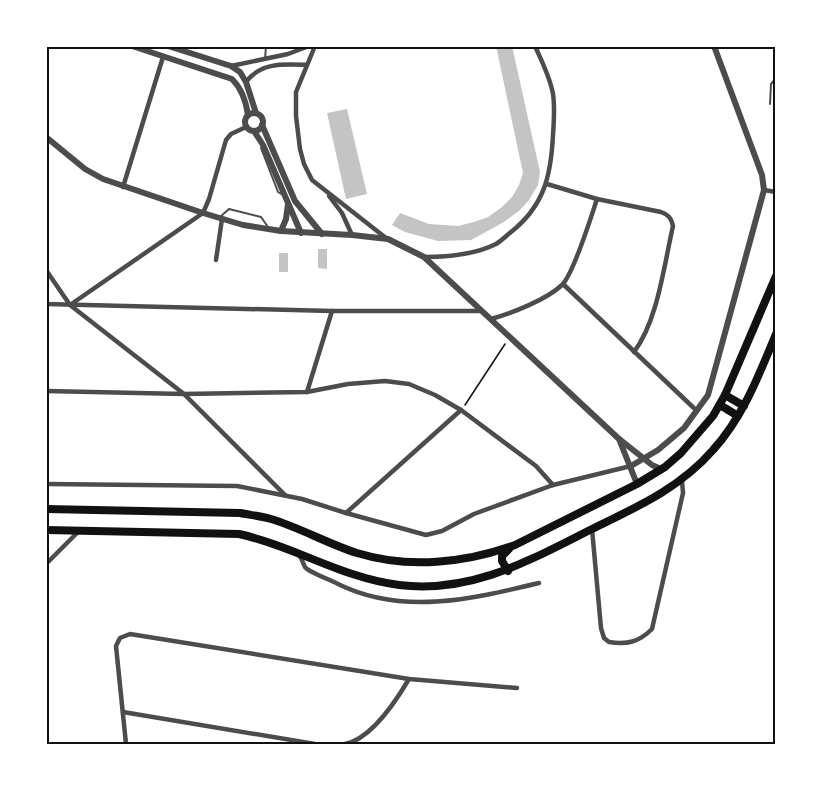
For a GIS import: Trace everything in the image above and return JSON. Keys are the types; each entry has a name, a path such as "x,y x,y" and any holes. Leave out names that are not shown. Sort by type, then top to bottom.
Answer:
{"main road":[{"path":"46,509 240,513 270,519 358,553 397,561 432,563 466,559 515,544 637,484 681,453 701,432 720,405 776,276"},
{"path":"46,530 239,534 298,552 335,569 371,580 400,585 435,586 466,582 508,571 666,492 682,481 714,450 738,416 776,334"},
{"path":"725,395 744,406"},
{"path":"720,405 738,416"},
{"path":"508,571 502,561 502,556 515,544"}],"street":[{"path":"132,46 224,75 238,85 246,103 248,115 244,122 246,127 254,131 263,145 301,233"},
{"path":"168,46 231,66 240,72 296,201 322,234"},
{"path":"231,66 309,46"},
{"path":"315,46 296,93 300,150 312,180 342,213 352,235"},
{"path":"424,257 448,257 498,243 525,221 547,184 552,161 554,106 547,70 535,46"},
{"path":"46,484 237,486 286,496 426,535 442,531 474,514 553,485 631,466 645,459 684,428 708,395 764,190 762,175 714,46"},
{"path":"123,187 163,57"},
{"path":"246,82 258,69 287,64 307,65"},
{"path":"248,115 256,113"},
{"path":"254,131 259,130 262,125"},
{"path":"70,305 202,213 209,199 226,140 231,134 246,127"},
{"path":"46,137 85,169 102,179 202,213 269,230 388,239"},
{"path":"547,184 597,199 667,214 672,219 673,226 656,300 643,340 634,352"},
{"path":"764,190 776,192"},
{"path":"325,192 342,202 388,239 424,257 618,438 661,469"},
{"path":"491,319 525,307 562,284 575,259 597,199"},
{"path":"281,231 286,219 288,204"},
{"path":"216,260 220,218"},
{"path":"46,270 70,305 184,394 286,496"},
{"path":"562,284 697,411"},
{"path":"46,304 332,311 482,310"},
{"path":"307,392 332,311"},
{"path":"46,391 184,394 307,392 348,384 385,381 409,384 435,394 461,410 536,466 553,485"},
{"path":"346,513 461,410"},
{"path":"618,438 637,484"},
{"path":"592,529 601,628 604,638 609,642 632,642 645,636 652,629 683,493 682,481"},
{"path":"46,564 80,530"},
{"path":"298,552 309,571 363,594 398,601 439,602 473,598 539,583"},
{"path":"126,744 116,646 120,638 130,634 409,678 517,688"},
{"path":"345,744 363,737 398,699 409,678"},
{"path":"46,689 46,700"},
{"path":"123,712 315,744"}],"lane":[{"path":"265,59 266,46"},
{"path":"770,104 771,84 776,78"},
{"path":"220,218 229,209 261,217 269,230"}],"path":[{"path":"461,410 511,336"}],"building":[{"path":"496,46 512,46 540,172 538,185 520,210 504,222 471,240 438,241 405,232 392,225 400,213 429,224 458,226 488,217 512,197 519,185 523,173"},
{"path":"347,109 367,194 346,199 327,113"},
{"path":"318,249 327,249 327,269 318,268"},
{"path":"279,253 288,253 288,272 279,272"}]}
